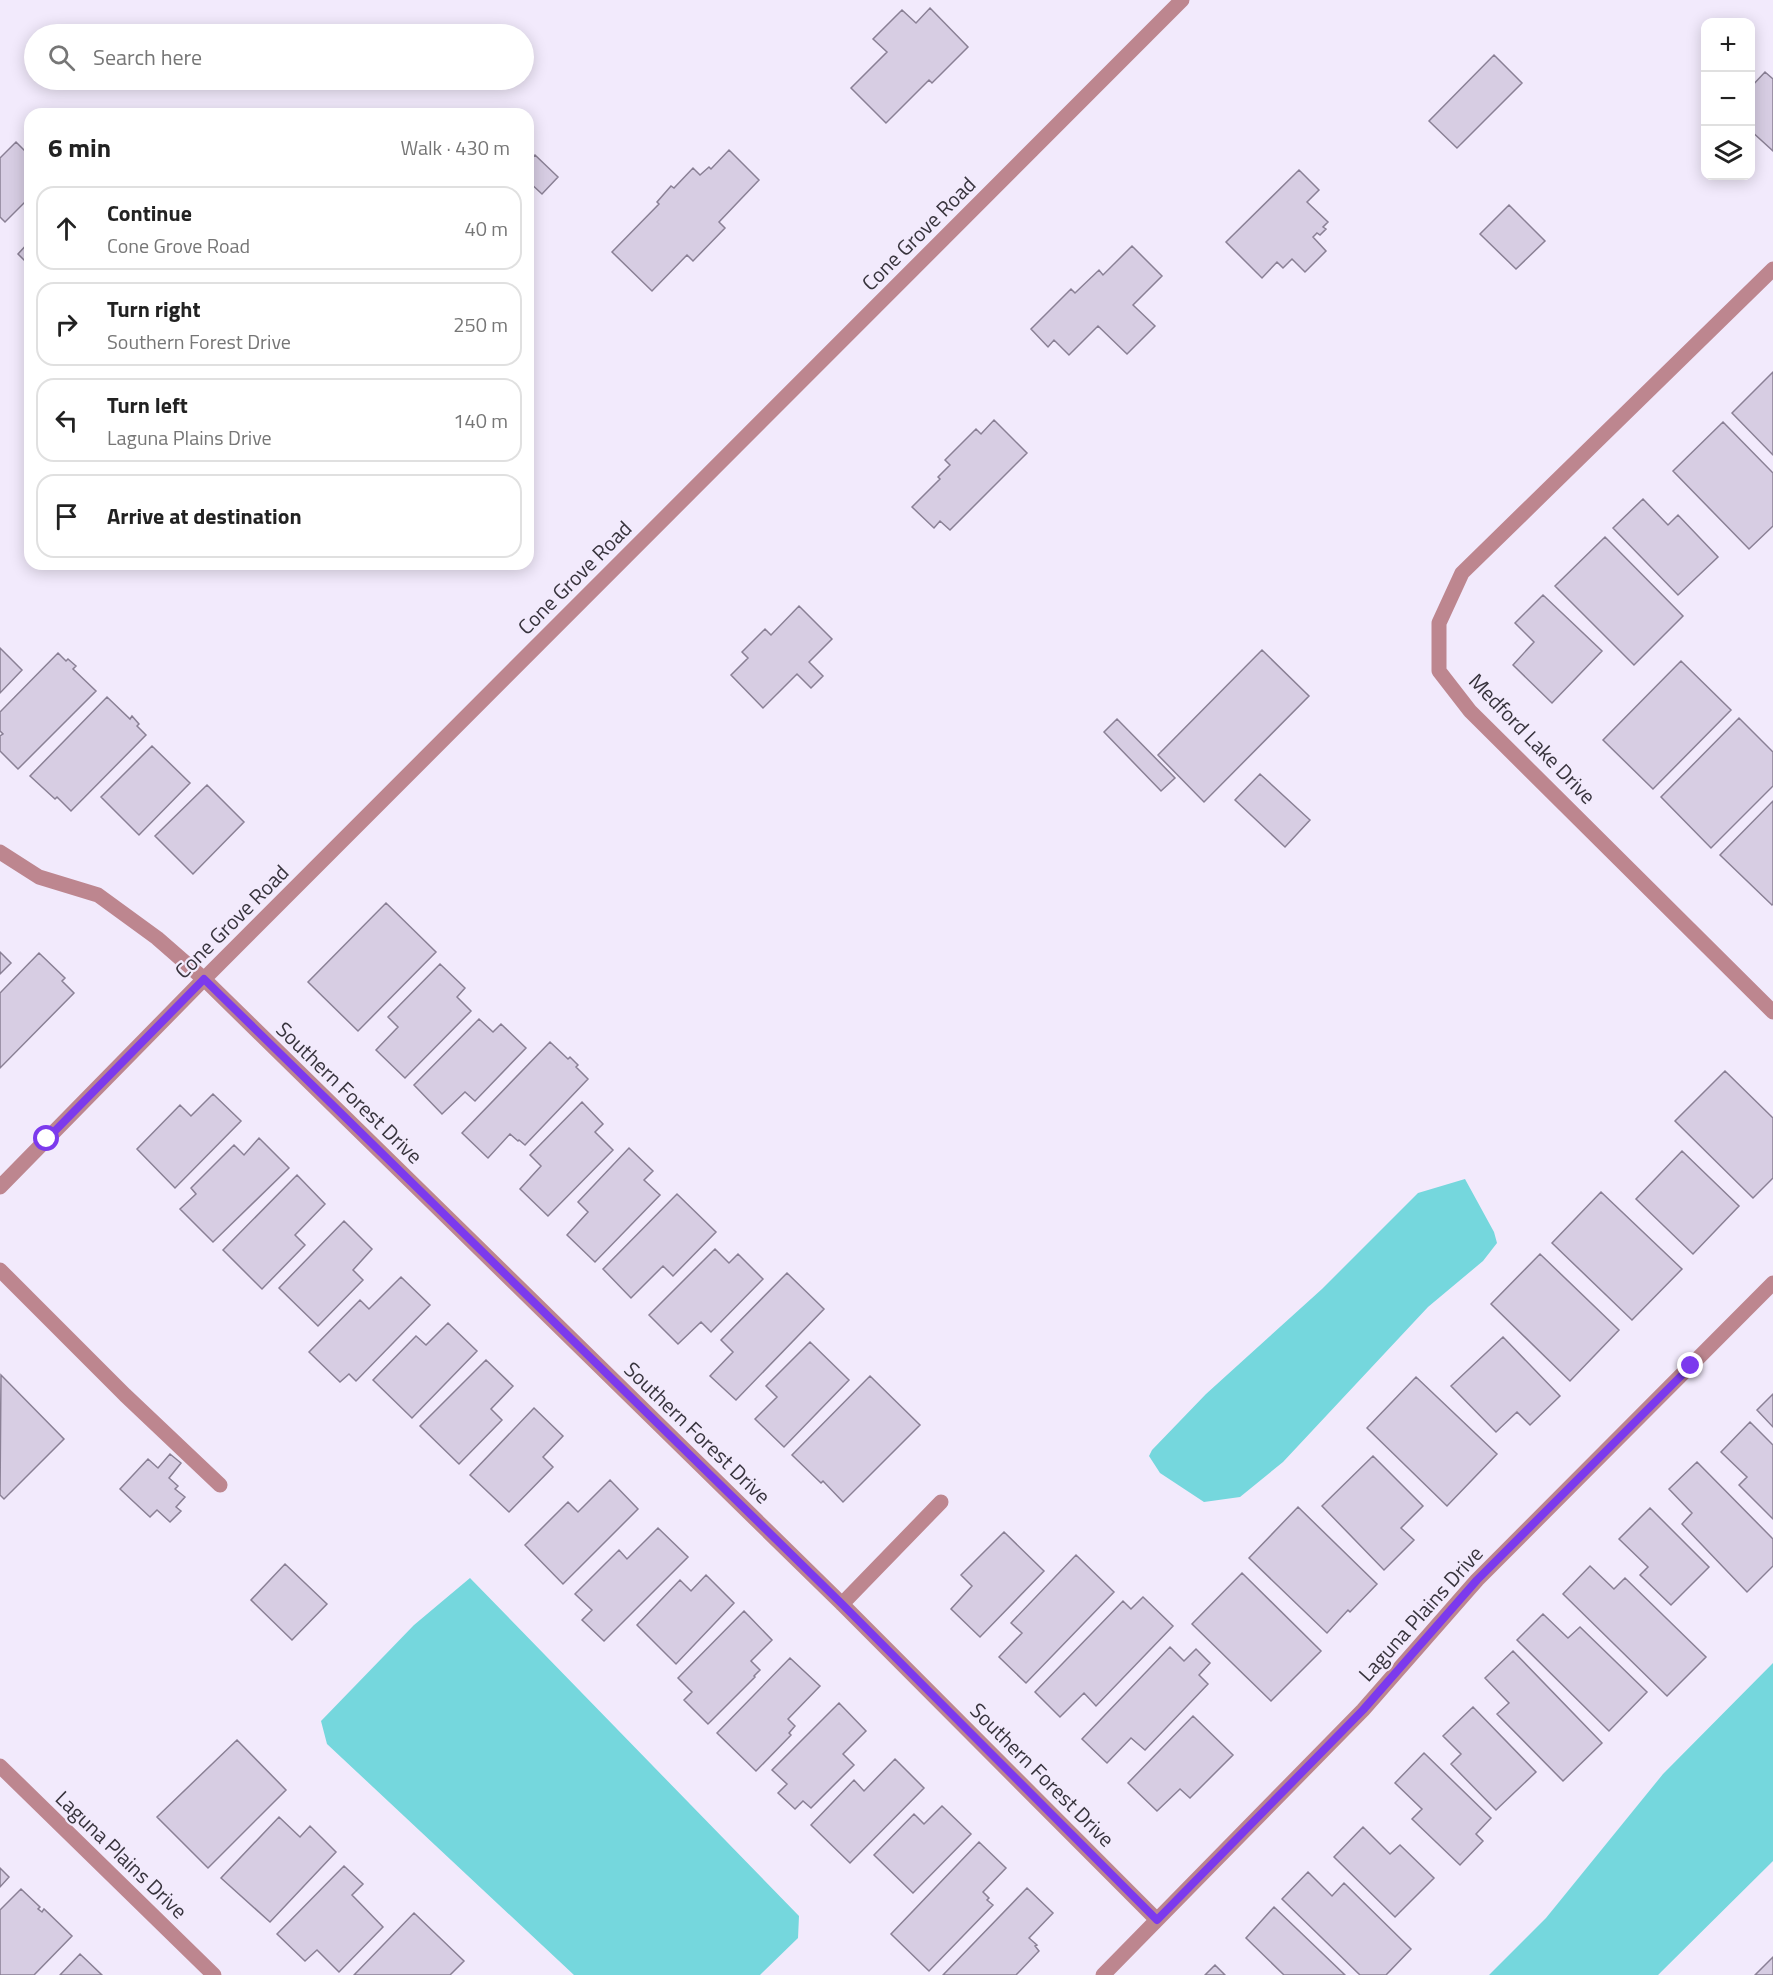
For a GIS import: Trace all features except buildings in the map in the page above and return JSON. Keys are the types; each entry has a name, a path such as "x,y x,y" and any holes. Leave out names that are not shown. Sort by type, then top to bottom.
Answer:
{"street":[{"name":"Cone Grove Road","path":"0,1187 204,979 1182,0"},
{"name":"Medford Lake Drive","path":"1773,269 1462,573 1439,623 1439,671 1470,711 1773,1012"},
{"name":"Southern Forest Drive","path":"0,852 39,877 98,895 157,938 204,979 842,1604 1157,1920"},
{"path":"0,1270 125,1395 220,1485"},
{"name":"Laguna Plains Drive","path":"1103,1975 1363,1710 1477,1580 1773,1283"},
{"path":"842,1604 941,1502"},
{"name":"Laguna Plains Drive","path":"0,1766 213,1975"}],"water":[{"path":"1465,1179 1494,1232 1497,1243 1483,1261 1428,1307 1283,1462 1240,1497 1204,1502 1160,1473 1149,1456 1152,1450 1206,1394 1322,1289 1418,1193"},
{"path":"470,1578 799,1916 798,1938 760,1975 574,1975 327,1744 321,1721 414,1625"},
{"path":"1773,1663 1773,1861 1658,1975 1489,1975 1546,1918 1663,1774"}],"route":[{"path":"47,1139 204,979 842,1604 1157,1920 1363,1710 1477,1580 1691,1366"}]}
